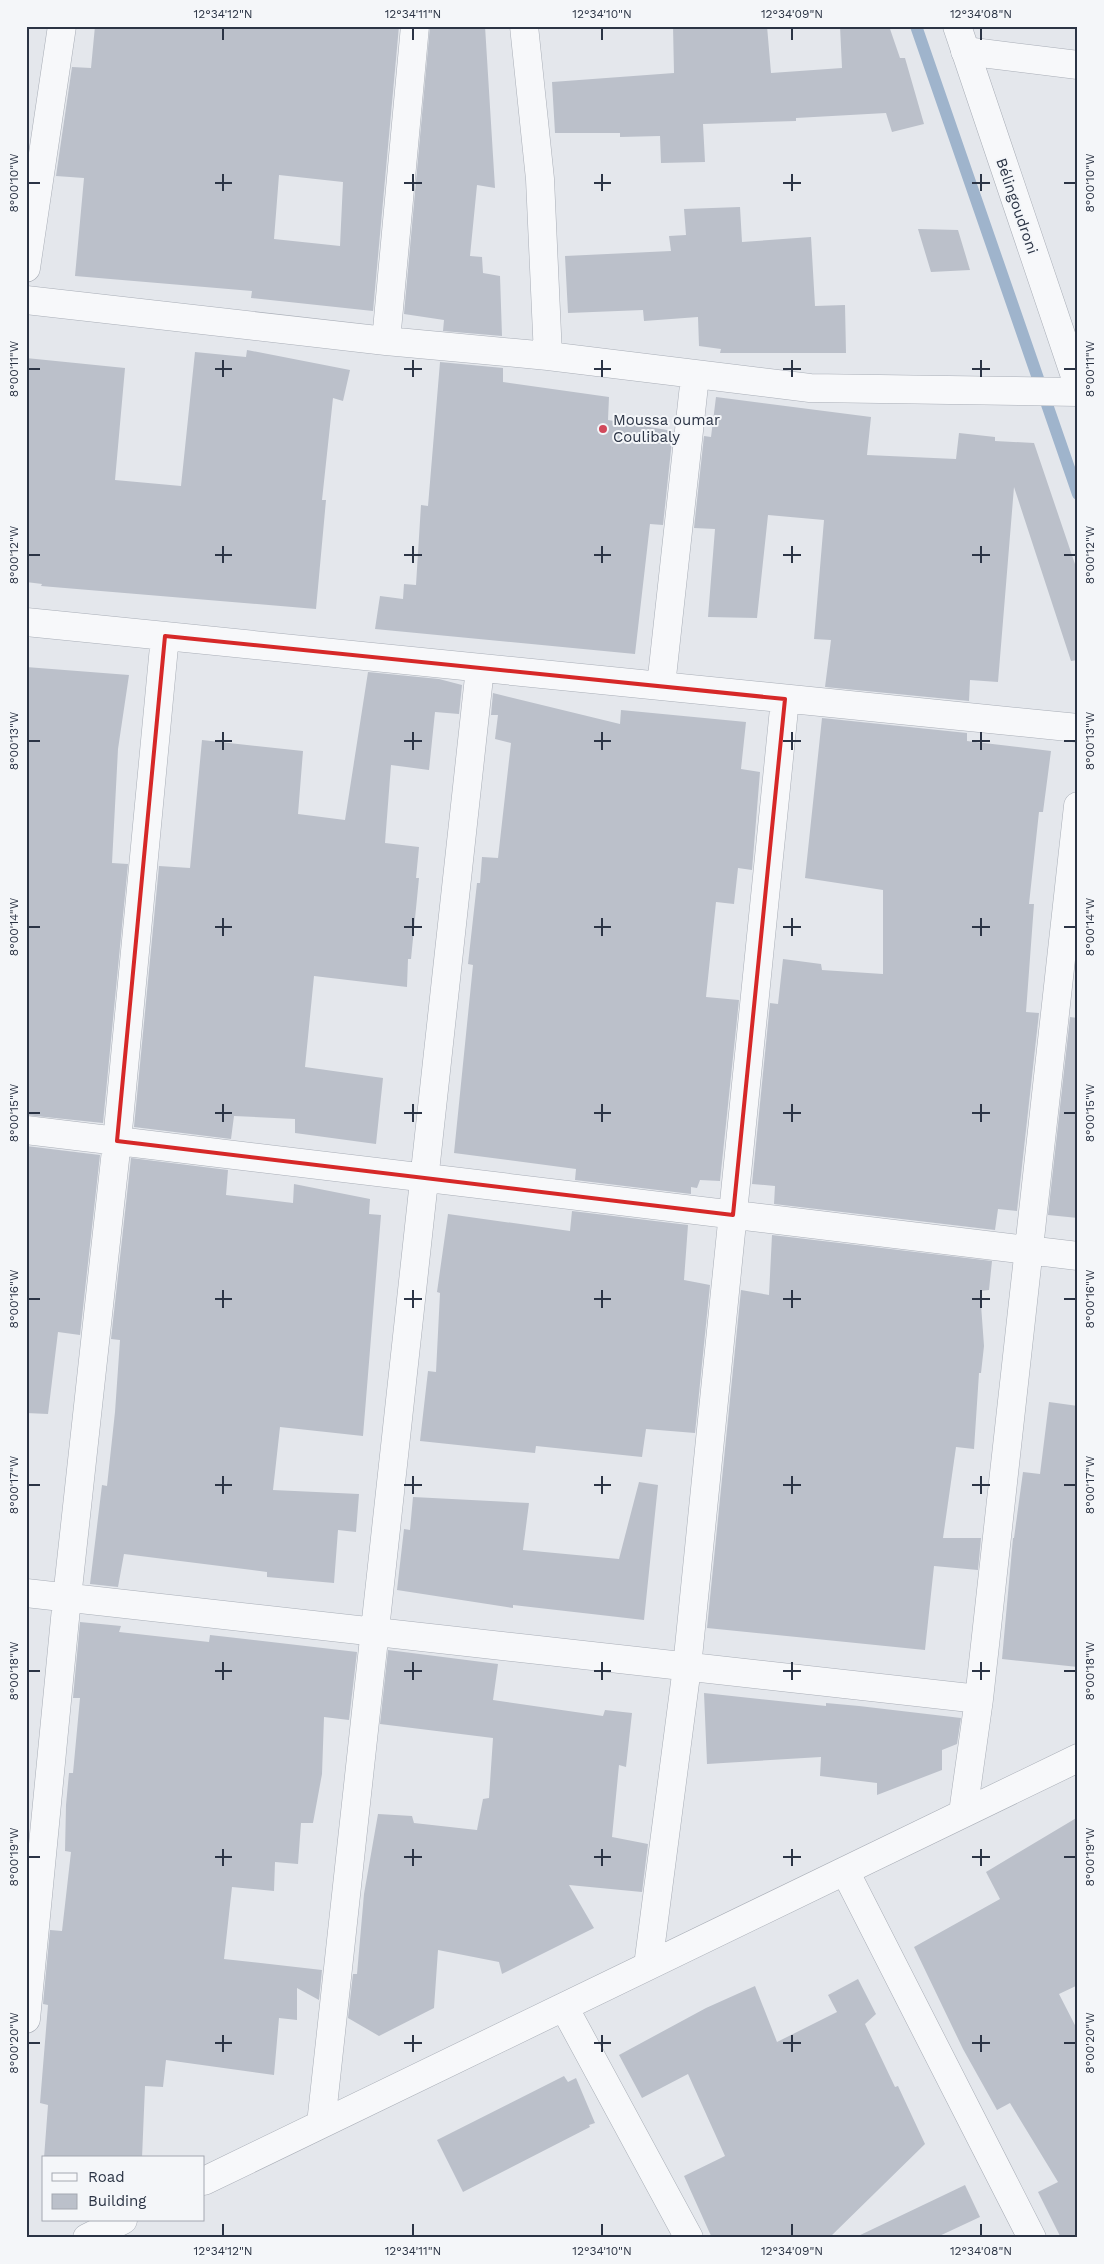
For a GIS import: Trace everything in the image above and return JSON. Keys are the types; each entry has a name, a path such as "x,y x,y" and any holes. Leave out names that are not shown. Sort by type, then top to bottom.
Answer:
{"street":[{"path":"26,268 62,26"},
{"path":"386,341 416,26"},
{"path":"524,26 540,179 548,356"},
{"path":"961,39 1078,65"},
{"name":"Bélingoudroni","path":"961,39 1078,385"},
{"path":"26,300 386,341 548,356 695,376 810,388 1078,392"},
{"path":"661,686 695,376"},
{"path":"26,622 1078,728"},
{"path":"26,2019 67,1598 117,1141 166,636"},
{"path":"321,2124 480,668"},
{"path":"648,1966 687,1666 785,699"},
{"path":"963,1813 979,1699 1078,806"},
{"path":"26,1130 1078,1256"},
{"path":"26,1593 979,1699"},
{"path":"205,2181 1078,1758"},
{"path":"845,1871 1032,2238"},
{"path":"564,2007 689,2238"},
{"path":"87,2238 119,2222"}],"highlighted area":[{"path":"165,636 785,699 733,1215 117,1141"}],"building":[{"path":"95,26 399,26 373,311 251,298 252,291 75,276 84,178 56,176 72,67 91,68","holes":["279,175 343,182 340,246 274,239"]},
{"path":"430,26 485,26 495,188 477,185 470,256 482,257 483,273 500,276 502,336 443,331 444,320 404,314"},
{"path":"673,26 767,26 771,73 842,68 840,26 889,26 900,58 905,58 924,124 892,132 886,113 796,118 796,121 703,124 705,162 661,163 660,136 620,137 620,133 555,133 552,82 674,73"},
{"path":"740,207 742,242 811,237 815,306 845,305 846,353 720,353 721,349 699,346 698,317 644,321 643,310 568,313 565,256 671,251 669,236 686,235 684,209"},
{"path":"918,229 958,230 970,270 931,272"},
{"path":"247,350 350,370 343,401 333,398 322,500 326,500 316,609 41,586 42,584 26,582 26,358 125,368 115,480 181,486 195,352 246,357"},
{"path":"440,362 503,368 503,382 609,397 608,420 673,431 663,525 650,524 635,654 375,629 380,596 403,599 404,584 416,585 421,505 428,506"},
{"path":"716,397 871,417 867,455 956,459 959,433 995,437 995,441 1034,443 1078,573 1078,660 1071,661 1014,487 998,682 970,680 969,701 825,687 831,640 814,639 824,520 768,515 757,618 708,617 715,529 694,528 704,436 711,437"},
{"path":"26,667 129,675 118,749 112,863 128,864 103,1123 26,1115"},
{"path":"368,672 439,679 462,685 459,714 435,712 429,770 391,765 385,843 419,847 416,878 419,878 411,959 408,959 407,987 314,976 305,1067 383,1078 376,1144 295,1133 295,1119 234,1116 231,1139 134,1127 159,866 190,868 202,740 303,751 298,814 345,820"},
{"path":"493,693 620,724 621,710 746,722 741,769 760,772 752,870 738,868 734,904 716,902 706,997 739,1000 720,1181 700,1180 697,1188 691,1187 691,1194 575,1180 576,1169 454,1153 473,965 468,964 477,883 480,883 482,857 498,858 511,743 495,739 498,715 491,715"},
{"path":"822,718 967,733 967,741 1051,751 1043,812 1039,812 1029,904 1034,904 1026,1012 1039,1013 1017,1211 998,1209 995,1230 774,1204 775,1186 752,1184 770,1003 778,1004 783,959 821,964 822,970 883,974 883,890 805,878"},
{"path":"1070,1017 1078,1018 1078,1218 1048,1215"},
{"path":"26,1146 100,1155 80,1335 58,1332 48,1414 26,1413"},
{"path":"131,1158 228,1170 226,1195 293,1203 294,1184 370,1199 369,1214 381,1215 363,1436 280,1427 273,1490 359,1494 356,1532 338,1530 334,1583 267,1577 267,1572 124,1554 118,1587 90,1584 102,1485 107,1486 115,1412 120,1340 111,1339"},
{"path":"572,1211 688,1225 684,1280 710,1285 695,1433 646,1429 642,1457 536,1446 535,1453 420,1441 428,1371 436,1372 440,1293 437,1292 448,1214 570,1231"},
{"path":"772,1235 992,1261 989,1290 980,1291 984,1346 981,1373 979,1373 974,1449 956,1447 943,1538 981,1538 978,1570 934,1566 925,1650 707,1628 741,1290 769,1295"},
{"path":"1049,1402 1078,1406 1078,1667 1002,1659 1013,1538 1023,1472 1040,1474"},
{"path":"639,1482 658,1485 644,1620 513,1605 513,1608 397,1590 404,1529 410,1530 413,1497 529,1503 523,1550 619,1559"},
{"path":"80,1622 121,1626 119,1632 209,1642 210,1635 357,1652 349,1720 324,1717 322,1774 313,1823 301,1823 298,1864 275,1862 274,1891 232,1887 224,1959 322,1970 319,2000 297,1988 297,2020 279,2018 274,2075 166,2060 163,2087 145,2086 142,2156 44,2156 48,2105 40,2103 48,2005 43,2004 50,1930 62,1931 71,1852 65,1851 66,1805 69,1773 73,1773 80,1698 73,1698"},
{"path":"388,1650 498,1664 493,1700 603,1716 605,1710 632,1713 626,1767 619,1765 612,1837 648,1844 642,1892 569,1885 594,1928 502,1974 499,1962 438,1950 434,2008 379,2036 348,2018 353,1974 357,1974 364,1894 378,1814 412,1816 414,1823 477,1830 483,1799 489,1798 493,1738 380,1724"},
{"path":"704,1693 826,1706 826,1703 859,1706 961,1718 957,1744 942,1750 942,1770 877,1795 877,1783 820,1776 821,1757 707,1764"},
{"path":"1078,1817 1078,1985 1059,1994 1078,2031 1078,2238 1061,2238 1038,2192 1058,2182 1010,2103 997,2110 963,2049 914,1947 1000,1899 986,1872"},
{"path":"858,1979 876,2014 865,2024 895,2087 898,2086 925,2144 829,2238 712,2238 684,2176 725,2156 688,2074 642,2098 619,2055 706,2008 755,1986 777,2042 837,2012 828,1995"},
{"path":"564,2076 568,2082 576,2078 595,2123 463,2192 437,2140"},
{"path":"965,2185 980,2217 935,2238 854,2238"}],"waterway":[{"path":"916,26 1078,494"}],"place":[{"name":"Moussa oumar Coulibaly","path":"603,429"}]}
